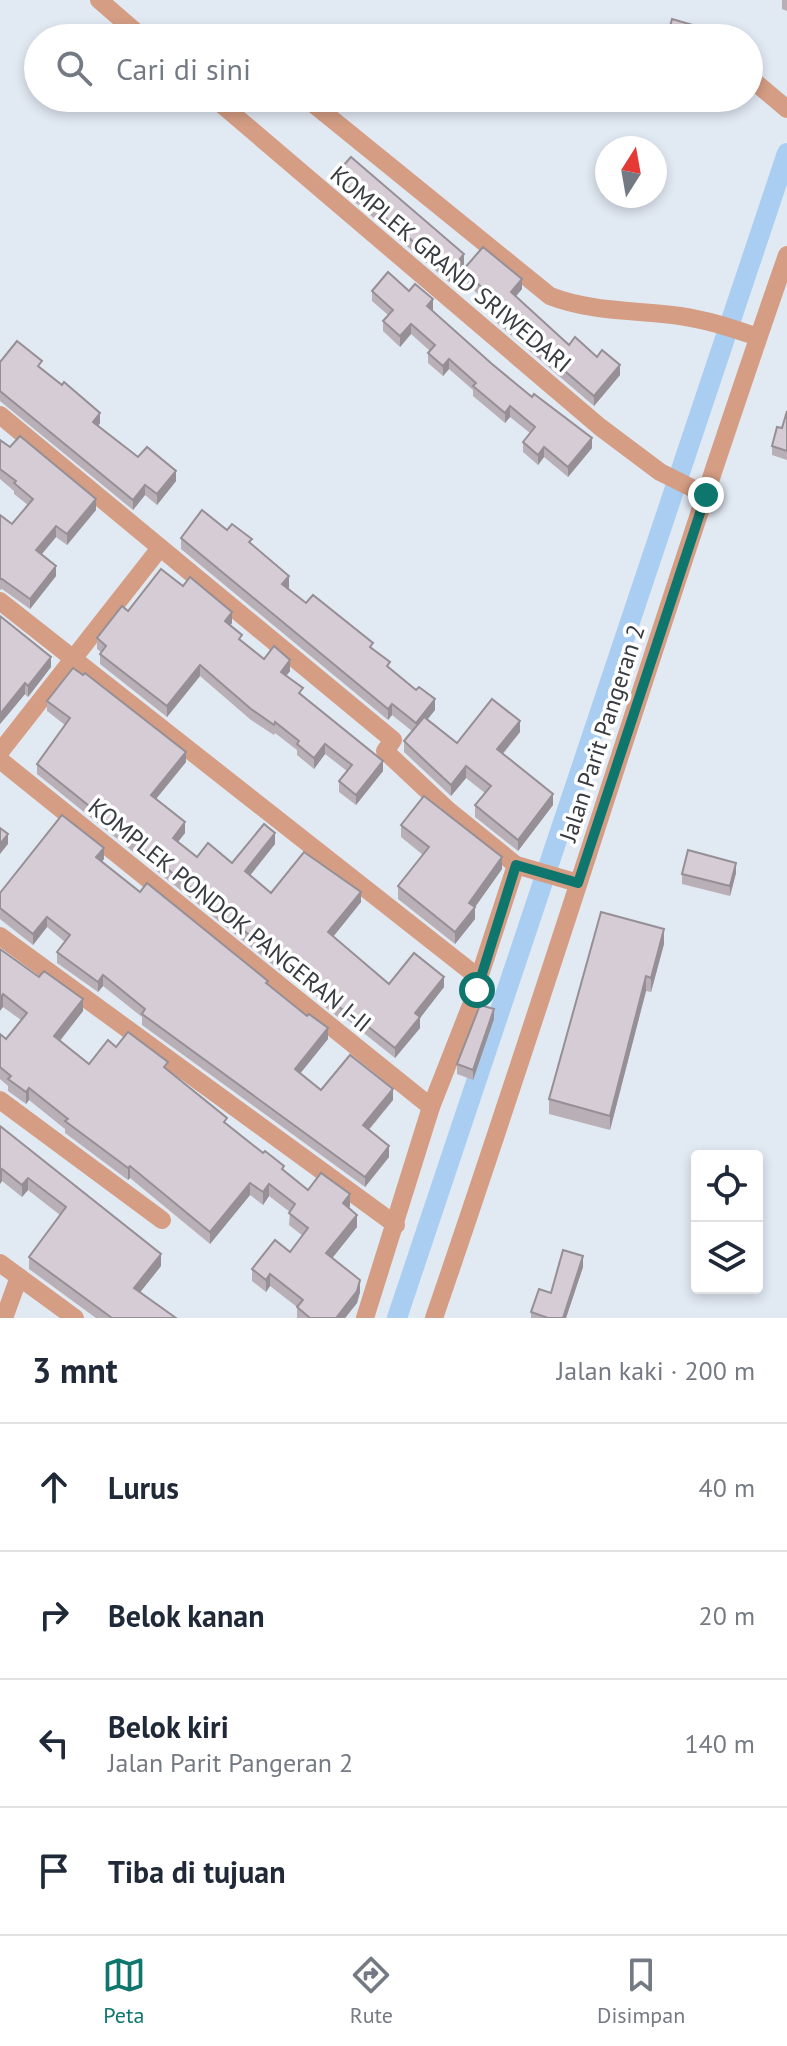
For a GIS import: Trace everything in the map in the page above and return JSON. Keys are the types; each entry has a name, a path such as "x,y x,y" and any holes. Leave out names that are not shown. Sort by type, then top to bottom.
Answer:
{"street":[{"path":"99,0 127,24"},
{"path":"763,89 786,108"},
{"name":"KOMPLEK GRAND SRIWEDARI","path":"230,112 587,416 660,472 698,492"},
{"path":"323,112 550,296 579,305 724,324 752,335"},
{"name":"Jalan Parit Pangeran 2","path":"434,1318 498,1132 573,882 698,492 752,335 787,255"},
{"path":"0,415 393,740 385,751 448,810 522,866 573,882"},
{"path":"0,752 160,548"},
{"path":"0,601 479,978"},
{"name":"KOMPLEK PONDOK PANGERAN I-II","path":"0,760 431,1107"},
{"path":"365,1318 431,1107 522,866"},
{"path":"0,936 396,1225"},
{"path":"0,1100 162,1220"},
{"path":"0,1263 75,1318"},
{"path":"4,1318 19,1277"}],"building":[{"path":"672,19 689,24 671,24"},
{"path":"351,157 464,254 449,272 335,175"},
{"path":"483,247 522,279 511,292 569,345 575,337 597,357 602,350 620,365 594,396 497,313 503,307 463,270"},
{"path":"388,272 409,291 415,284 433,299 427,306 492,364 532,397 534,394 592,438 568,467 544,447 538,455 523,442 535,427 510,406 505,413 473,386 476,383 449,359 443,366 428,353 435,345 411,324 400,336 383,321 393,310 372,291"},
{"path":"17,341 42,361 38,366 62,385 64,382 100,413 93,422 138,457 147,447 176,471 157,494 145,485 133,500 0,391 0,362"},
{"path":"787,411 787,451 772,446 777,427 782,428"},
{"path":"20,436 96,499 67,534 56,526 36,550 56,566 30,599 0,579 0,515 12,524 33,499 0,469 0,440 10,447"},
{"path":"202,510 227,530 232,524 252,539 249,542 289,576 282,584 306,603 313,595 373,643 370,647 390,662 387,666 416,690 419,687 435,699 416,723 392,704 388,709 181,538"},
{"path":"161,569 183,586 190,577 232,612 225,621 242,635 239,639 264,659 274,646 290,660 281,672 303,688 299,693 383,761 356,795 339,781 352,765 325,744 314,758 297,744 299,741 275,722 274,725 251,709 200,665 167,706 100,654 106,646 97,638 122,606 128,611"},
{"path":"0,616 51,657 0,714"},
{"path":"73,668 83,675 85,673 186,752 151,795 185,822 173,838 197,857 208,843 232,863 264,824 275,833 245,871 271,893 304,852 361,892 328,932 389,984 414,953 444,977 415,1013 420,1017 395,1048 324,995 324,991 285,960 283,962 37,764 70,718 47,701"},
{"path":"492,699 520,721 497,749 553,794 518,840 475,805 491,786 466,766 451,785 404,741 424,717 457,743"},
{"path":"424,796 502,857 469,903 475,907 455,932 398,886 429,847 401,825"},
{"path":"62,815 104,848 96,857 140,892 147,883 307,1016 309,1014 328,1028 295,1069 321,1090 350,1055 393,1089 363,1125 389,1146 365,1177 142,1014 145,1009 103,975 98,982 57,952 70,935 47,917 33,934 0,908 0,893"},
{"path":"0,828 8,834 0,844"},
{"path":"688,850 736,863 730,886 682,874"},
{"path":"601,912 664,929 651,978 646,976 610,1116 549,1099"},
{"path":"0,949 39,977 44,971 83,999 54,1036 89,1064 108,1040 116,1047 128,1032 168,1062 164,1067 227,1118 224,1122 284,1166 282,1169 308,1190 321,1173 350,1194 343,1203 357,1215 326,1253 360,1280 357,1291 336,1318 310,1318 297,1307 303,1300 270,1274 266,1280 252,1269 275,1240 290,1252 308,1228 289,1213 295,1204 269,1184 263,1192 250,1183 210,1232 130,1166 128,1168 65,1121 68,1119 29,1088 26,1092 8,1079 11,1076 0,1067 0,1034 6,1039 27,1013 3,994 0,999"},
{"path":"480,1005 494,1009 473,1070 457,1064"},
{"path":"0,1126 161,1254 134,1288 176,1318 112,1318 29,1257 66,1207 28,1178 22,1185 2,1169 0,1172"},
{"path":"563,1250 583,1256 563,1318 548,1318 531,1312 539,1289 551,1293"}],"waterway":[{"path":"397,1318 787,153"}],"route":[{"path":"477,990 516,865 578,883 706,495"}]}
